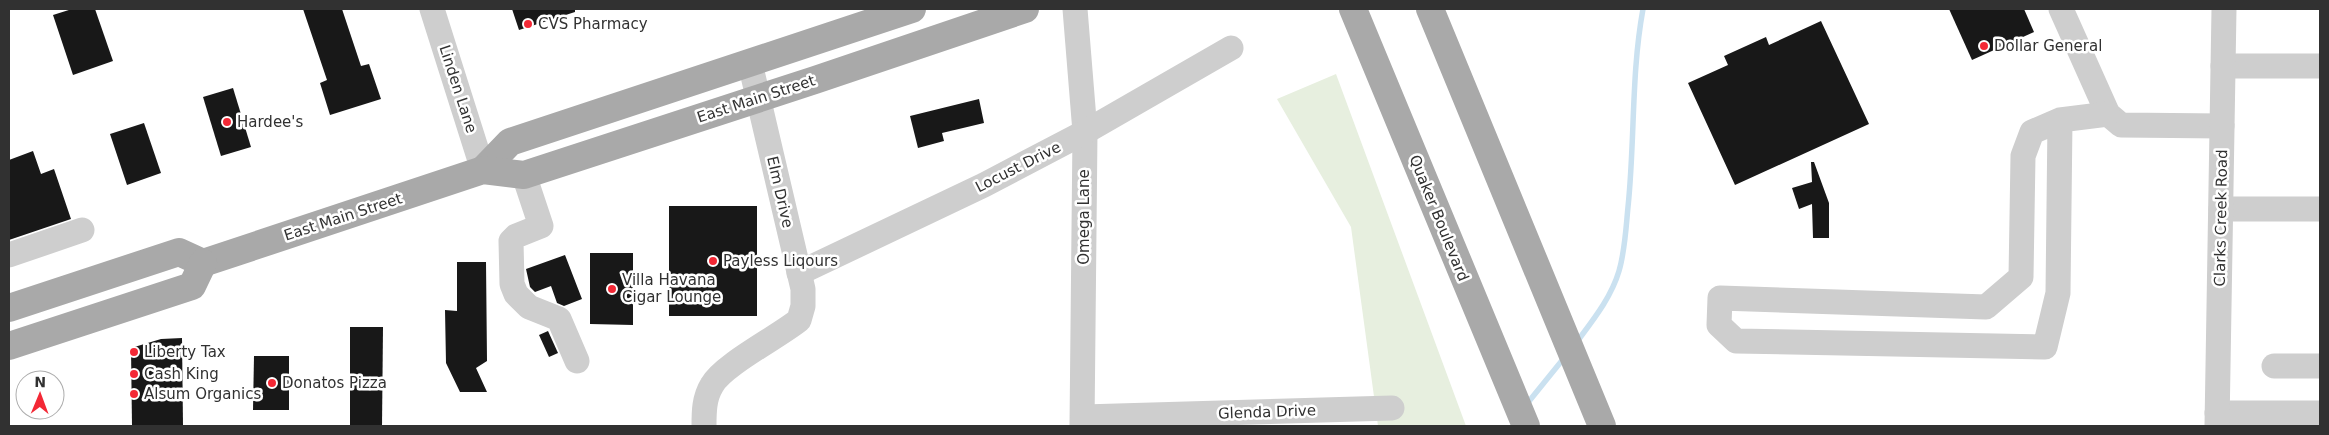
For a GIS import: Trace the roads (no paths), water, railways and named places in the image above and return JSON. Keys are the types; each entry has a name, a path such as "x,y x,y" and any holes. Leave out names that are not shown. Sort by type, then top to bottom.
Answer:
{"main road":[{"name":"East Main Street","path":"484,170 510,142 912,9"},
{"name":"East Main Street","path":"203,264 484,170 524,174 1025,9"},
{"name":"Quaker Boulevard","path":"1353,9 1526,426"},
{"path":"1430,9 1602,426"},
{"path":"9,308 179,252 203,264 192,286 9,346"}],"street":[{"name":"Linden Lane","path":"432,9 484,170"},
{"name":"Omega Lane","path":"1075,9 1085,132 1082,421"},
{"path":"2061,9 2108,114 2121,125 2222,126"},
{"name":"Clarks Creek Road","path":"2217,419 2224,9"},
{"name":"Locust Drive","path":"799,273 984,185 1085,132 1231,48"},
{"name":"Elm Drive","path":"704,426 704,404 712,384 722,372 799,320 803,306 799,273 750,63"},
{"path":"2224,66 2320,66"},
{"path":"2060,120 2058,293 2045,347 1736,341 1719,325 1720,298 1986,307 2020,277 2023,156 2032,132 2060,120 2108,114"},
{"path":"524,174 541,226 516,236 511,241 514,290 529,307 559,319 563,323 577,361"},
{"path":"2221,209 2320,209"},
{"path":"9,255 82,230"},
{"path":"2274,366 2320,366"},
{"name":"Glenda Drive","path":"1082,421 1392,408"},
{"path":"2217,419 2320,413"}],"waterway":[{"path":"1576,343 1601,308 1616,281 1623,255 1630,182 1639,33 1643,9"},
{"path":"1526,405 1564,358"}],"place":[{"name":"CVS Pharmacy","path":"528,24"},
{"name":"Dollar General","path":"1984,46"},
{"name":"Hardee's","path":"227,122"},
{"name":"Payless Liqours","path":"713,261"},
{"name":"Villa Havana Cigar Lounge","path":"612,289"},
{"name":"Liberty Tax","path":"134,352"},
{"name":"Cash King","path":"134,374"},
{"name":"Donatos Pizza","path":"272,383"},
{"name":"Alsum Organics","path":"134,394"}]}
